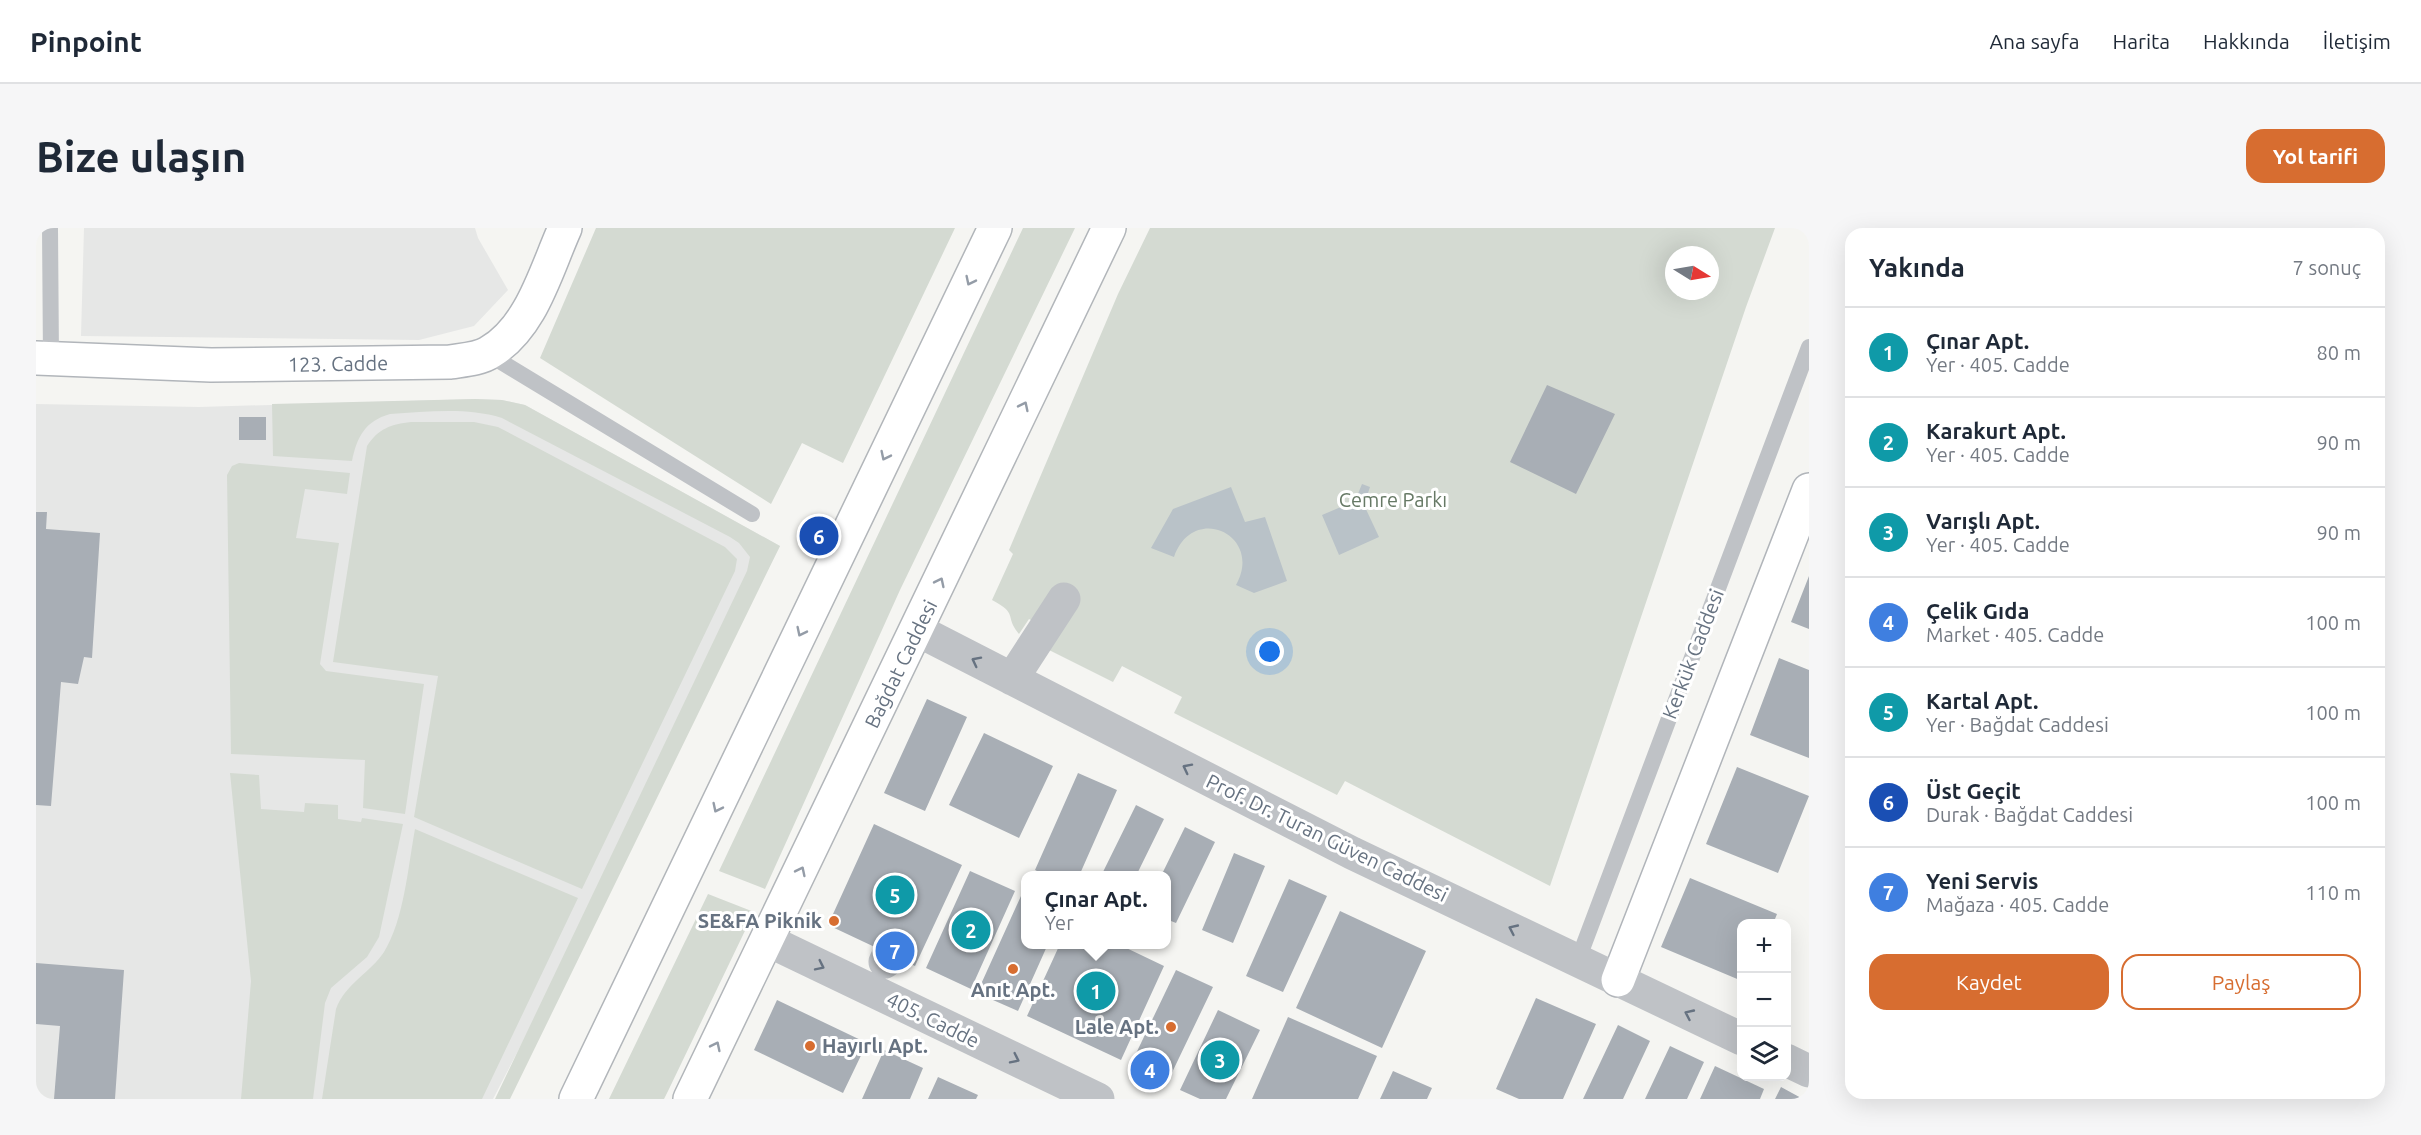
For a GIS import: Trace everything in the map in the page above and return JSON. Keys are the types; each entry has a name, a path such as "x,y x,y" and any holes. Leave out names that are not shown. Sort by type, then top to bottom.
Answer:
{"main road":[{"name":"123. Cadde","path":"44,359 212,365 450,362 488,354 508,338 527,314 565,228"},
{"path":"576,1099 995,228"},
{"name":"Bağdat Caddesi","path":"690,1099 1109,228"},
{"path":"1618,980 1809,490"}],"street":[{"path":"1012,678 1064,599"},
{"name":"Prof. Dr. Turan Güven Caddesi","path":"917,630 1352,852 1737,1037"},
{"name":"405. Cadde","path":"767,940 1098,1099"},
{"path":"1791,1062 1809,1071"}],"lane":[{"path":"44,359 50,228"},
{"name":"Kerkük Caddesi","path":"1578,960 1809,347"},
{"path":"488,354 752,514"}],"shaded area":[{"path":"84,228 475,228 478,238 508,290 474,326 419,340 81,336"},
{"path":"502,400 525,405 780,546 493,1099 36,1099 36,404 199,407"},
{"path":"1362,484 1370,487 1364,505 1379,537 1339,555 1322,515 1355,501"},
{"path":"1231,487 1245,522 1265,517 1287,581 1254,593 1236,585 1242,567 1241,552 1234,540 1223,532 1209,529 1196,531 1183,540 1174,557 1151,548 1173,509"}],"green space":[{"path":"596,228 955,228 843,463 802,443 771,504 540,358"},
{"path":"1023,228 1075,228 900,590 765,889 719,871"},
{"name":"Cemre Parkı","path":"1150,228 1775,228 1746,307 1550,886 1345,781 1337,795 1174,713 1182,697 1122,666 1113,682 1043,647 1054,632 1029,619 1019,634 1008,612 992,600 1013,554 1009,550 1118,294"},
{"path":"502,400 525,405 780,546 510,1099 495,1099 747,571 750,557 739,543 730,537 502,418 475,412 446,411 390,414 381,417 368,426 360,437 352,461 273,456 272,404"},
{"path":"411,422 474,422 498,427 725,547 737,559 735,571 582,889 414,817 438,676 333,662 367,446 386,428"},
{"path":"239,463 350,473 347,494 305,489 296,538 339,543 320,664 326,671 424,684 405,814 363,808 365,760 231,754 227,475 232,466"},
{"path":"230,773 259,775 261,809 304,812 305,803 338,805 338,819 361,822 362,818 403,824 379,937 367,957 331,988 325,1003 313,1099 241,1099 251,981"},
{"path":"415,829 578,898 482,1099 322,1099 336,1009 345,992 378,959 391,939 401,909"},
{"path":"708,894 754,912 669,1089 664,1099 609,1099"}],"building":[{"path":"1547,385 1615,414 1576,494 1510,462"},
{"path":"239,417 266,417 266,440 239,440"},
{"path":"36,512 47,512 46,529 100,533 92,658 84,657 78,684 61,682 51,806 36,805"},
{"path":"1809,576 1809,629 1791,622"},
{"path":"1779,658 1809,670 1809,758 1750,735"},
{"path":"927,699 967,717 925,811 884,793"},
{"path":"984,733 1053,766 1019,838 949,805"},
{"path":"1737,767 1809,796 1778,873 1706,844"},
{"path":"1078,773 1117,790 1081,871 1035,870"},
{"path":"1136,805 1164,819 1138,871 1103,871"},
{"path":"874,824 962,865 915,966 828,925"},
{"path":"1185,827 1215,842 1176,923 1171,921 1171,871 1163,871"},
{"path":"1234,853 1265,866 1233,943 1202,930"},
{"path":"970,871 1015,891 971,989 926,968"},
{"path":"1690,878 1777,914 1775,919 1737,919 1737,979 1661,947"},
{"path":"1289,879 1327,896 1283,992 1246,976"},
{"name":"Anıt Apt.","path":"1021,896 1021,949 1046,949 1018,1011 977,993"},
{"path":"1340,911 1426,951 1382,1048 1296,1008"},
{"path":"1058,949 1128,949 1164,966 1121,1060 1027,1016"},
{"path":"36,963 124,970 115,1099 54,1099 60,1026 36,1024"},
{"name":"Lale Apt.","path":"1176,970 1213,987 1167,1083 1130,1066"},
{"path":"1536,998 1596,1024 1563,1099 1519,1099 1496,1089"},
{"name":"Hayırlı Apt.","path":"777,1000 867,1043 843,1093 754,1050"},
{"path":"1218,1010 1260,1030 1226,1099 1200,1099 1180,1090"},
{"path":"1288,1017 1377,1056 1358,1099 1252,1099"},
{"path":"1618,1025 1650,1041 1623,1099 1583,1099"},
{"path":"1670,1046 1704,1062 1687,1099 1645,1099"},
{"path":"884,1050 923,1068 910,1099 862,1099"},
{"path":"1715,1066 1737,1076 1737,1081 1747,1081 1764,1089 1760,1099 1700,1099"},
{"path":"1393,1071 1432,1088 1427,1099 1380,1099"},
{"path":"938,1077 978,1095 976,1099 928,1099"},
{"path":"1781,1087 1803,1099 1775,1099"}],"place":[{"name":"Üst Geçit","path":"819,536"},
{"name":"Kartal Apt.","path":"895,895"},
{"name":"SE&FA Piknik","path":"834,921"},
{"name":"Karakurt Apt.","path":"971,930"},
{"name":"Yeni Servis","path":"895,951"},
{"name":"Anıt Apt.","path":"1013,969"},
{"name":"Çınar Apt.","path":"1096,991"},
{"name":"Lale Apt.","path":"1171,1027"},
{"name":"Hayırlı Apt.","path":"810,1046"},
{"name":"Varışlı Apt.","path":"1220,1060"},
{"name":"Çelik Gıda","path":"1150,1070"}]}
